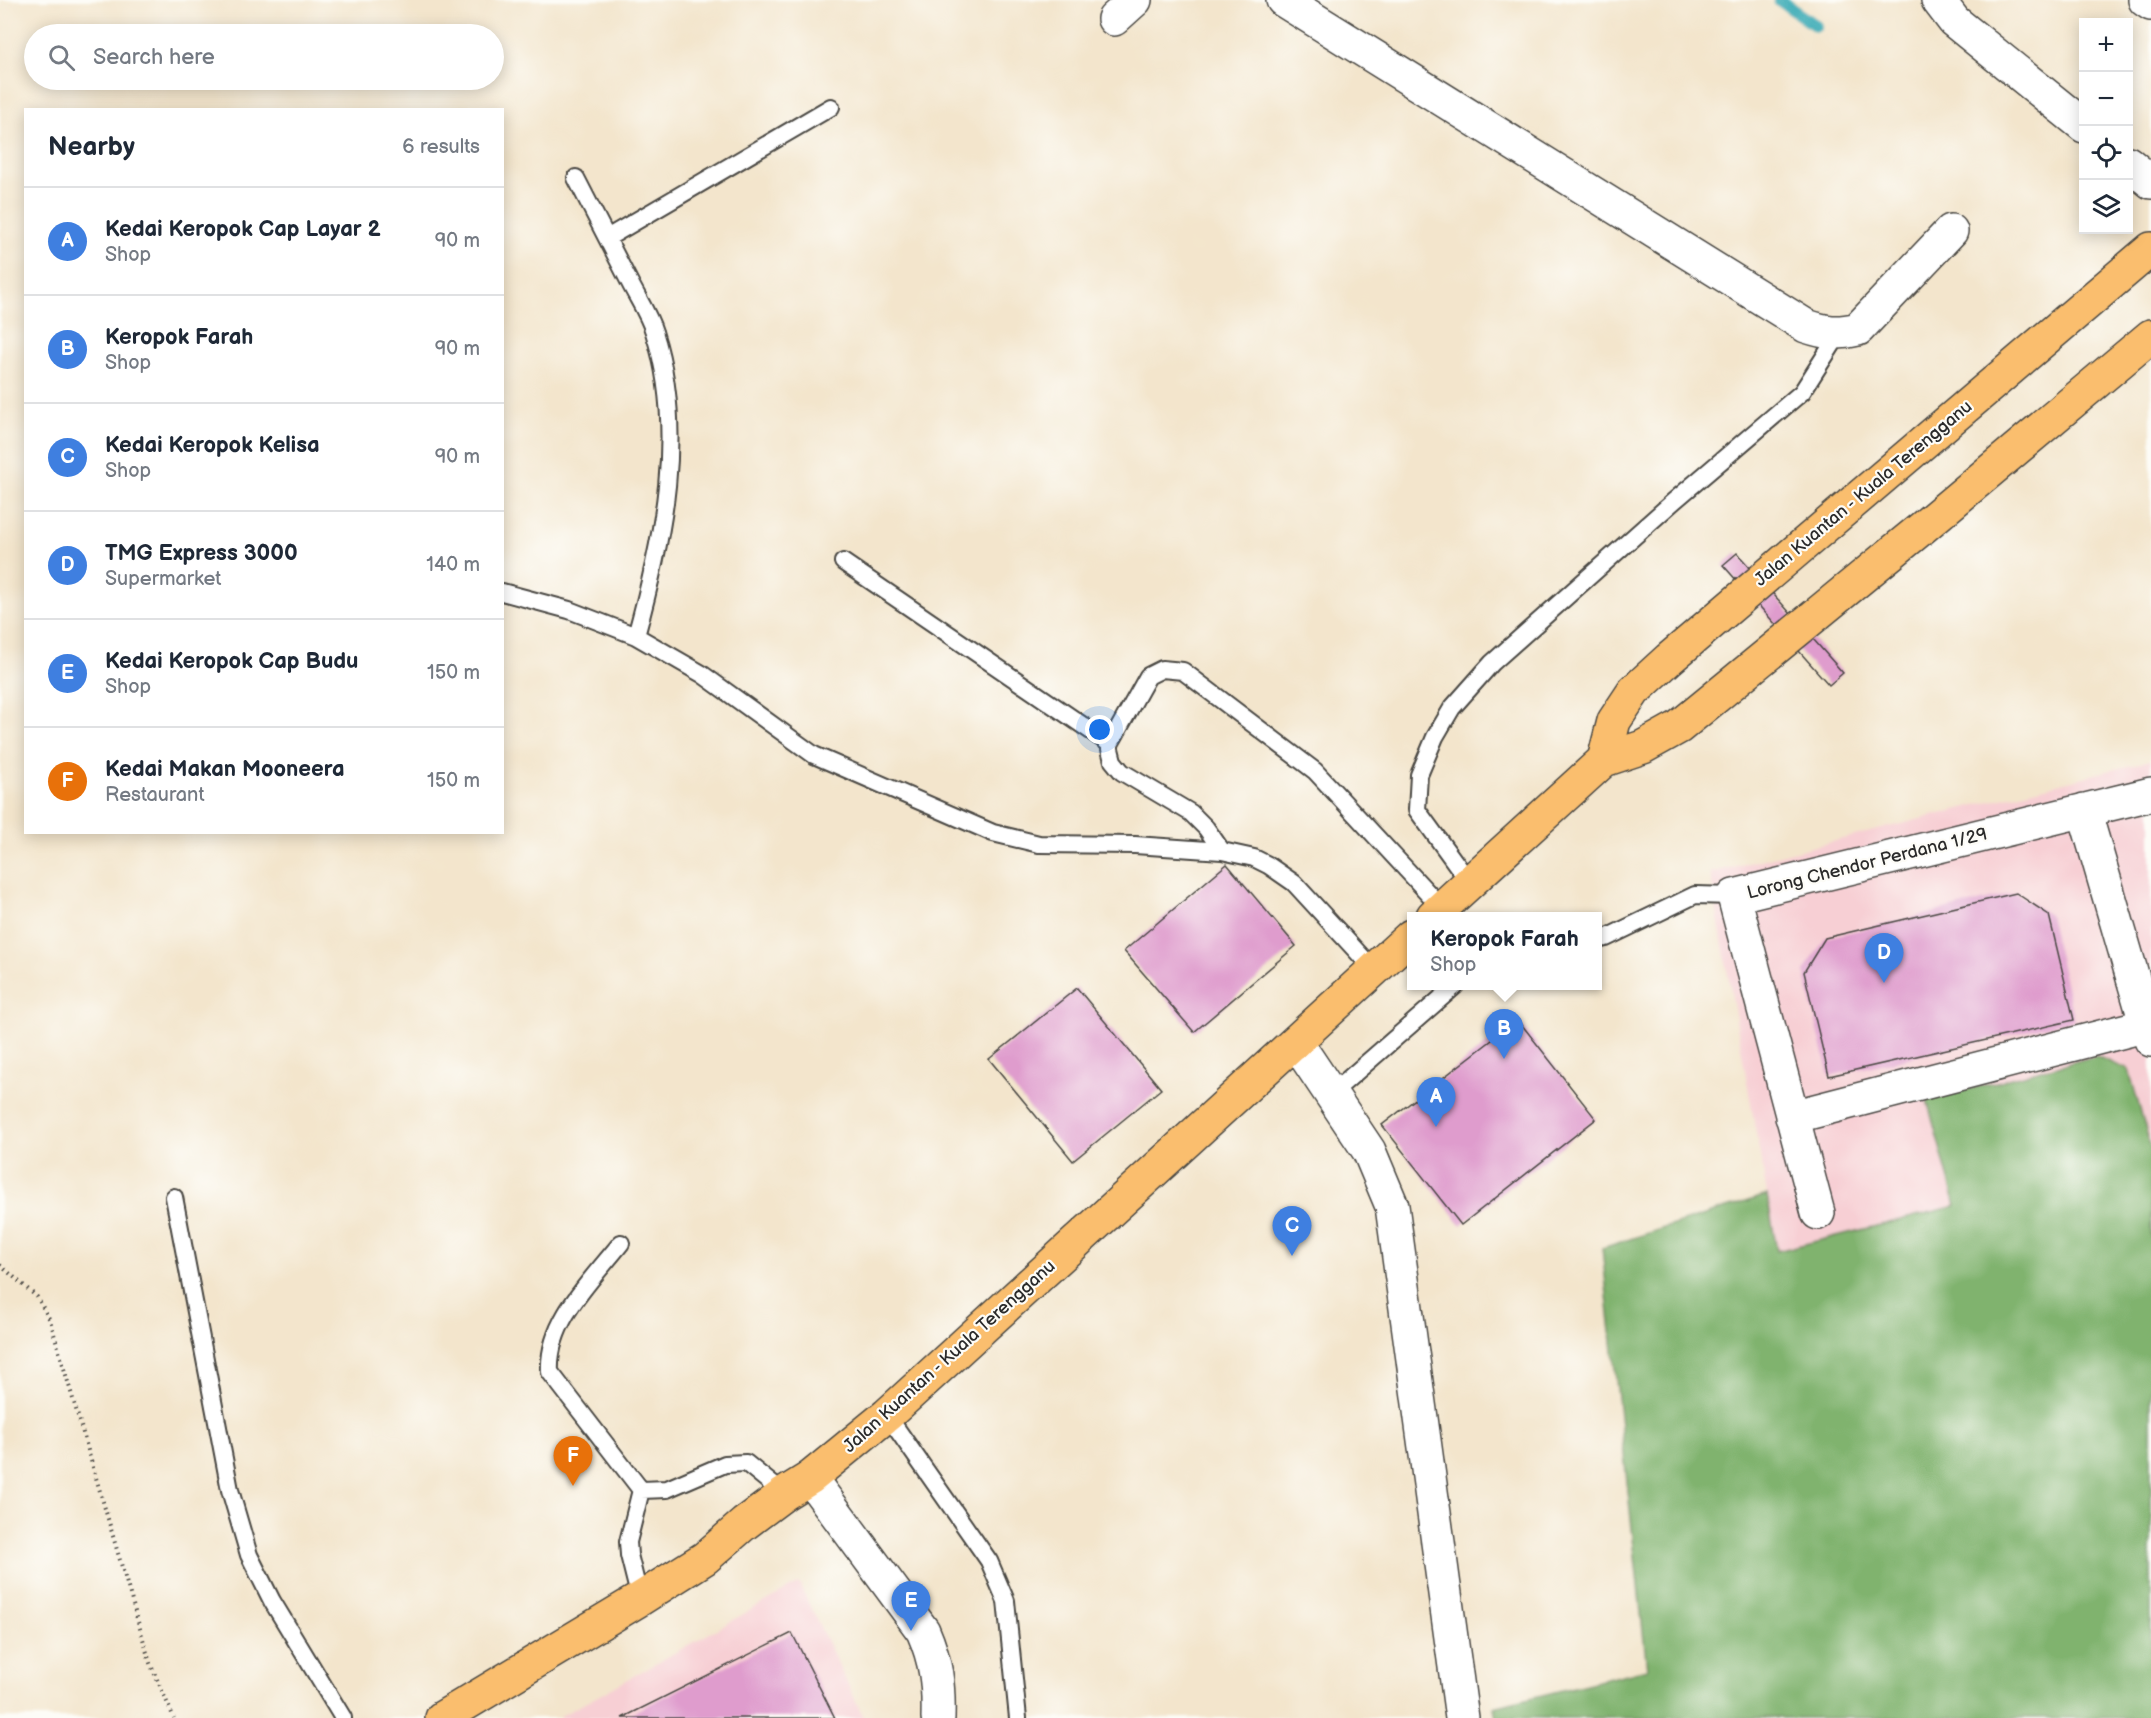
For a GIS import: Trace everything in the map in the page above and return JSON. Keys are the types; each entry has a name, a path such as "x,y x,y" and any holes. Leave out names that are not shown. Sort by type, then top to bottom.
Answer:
{"highway":[{"name":"Jalan Kuantan - Kuala Terengganu","path":"1604,760 1614,721 1634,691 1669,658 2151,249"},
{"path":"1437,912 1604,760 1643,747 1679,727 2151,336"},
{"name":"Jalan Kuantan - Kuala Terengganu","path":"442,1718 705,1558 887,1415 1407,940"}],"street":[{"path":"1282,0 1806,326 1823,332 1839,334 1858,329 1951,231"},
{"path":"1938,0 1954,21 2079,122"},
{"path":"2145,0 2151,4"},
{"path":"2133,167 2151,182"},
{"name":"Lorong Chendor Perdana 1/29","path":"1818,1213 1734,896 2151,794"},
{"path":"1792,1117 2150,1030 2084,810"},
{"path":"1296,1042 1369,1151 1392,1206 1462,1718"},
{"path":"797,1486 923,1631 934,1655 939,1692 938,1718"}],"lane":[{"path":"607,238 831,107"},
{"path":"576,178 654,330 667,379 670,434 667,489 654,570 636,636"},
{"path":"1470,882 1417,810 1419,775 1434,737 1452,708 1492,663 1674,501 1802,392 1839,334"},
{"path":"843,562 1110,744"},
{"path":"504,593 569,610 636,636 702,674 814,755 993,833 1039,844 1135,845 1222,851 1254,858 1294,883 1374,970"},
{"path":"1222,851 1206,828 1191,813 1122,772 1113,762 1110,744 1148,676 1162,669 1183,671 1315,771 1437,912"},
{"path":"1602,938 1695,895 1734,896"},
{"path":"1331,1094 1450,990"},
{"path":"174,1197 230,1490 249,1555 272,1601 343,1718"},
{"path":"621,1243 562,1319 549,1358 550,1372 641,1490"},
{"path":"887,1415 989,1560 1006,1601 1018,1718"},
{"path":"641,1490 666,1489 725,1464 746,1463 797,1486"},
{"path":"640,1599 628,1542 641,1490"}],"path":[{"path":"0,1265 38,1297 50,1320 150,1664 174,1718"}],"shaded area":[{"path":"2151,760 2151,1148 2129,1070 2097,1056 1928,1100 1957,1205 1777,1251 1710,873"},
{"path":"799,1583 864,1718 557,1718 598,1696"}],"green space":[{"path":"2096,1056 2129,1070 2151,1148 2151,1718 1496,1718 1494,1707 1647,1669 1602,1248 1767,1195 1777,1251 1956,1206 1927,1100"}],"building":[{"path":"1737,553 1843,673 1829,685 1723,565"},
{"path":"1227,864 1296,946 1194,1032 1124,951"},
{"path":"2016,893 2049,915 2074,1020 1829,1076 1804,972 1825,938"},
{"path":"1077,988 1161,1089 1073,1161 989,1059"},
{"path":"1518,1020 1596,1119 1461,1225 1382,1125"},
{"path":"792,1633 835,1718 622,1718"}],"waterway":[{"path":"1779,0 1816,26"}],"place":[{"name":"TMG Express 3000","path":"1884,983"},
{"name":"Keropok Farah","path":"1504,1059"},
{"name":"Kedai Keropok Cap Layar 2","path":"1436,1127"},
{"name":"Kedai Keropok Kelisa","path":"1292,1256"},
{"name":"Kedai Makan Mooneera","path":"573,1486"},
{"name":"Kedai Keropok Cap Budu","path":"911,1631"}]}
